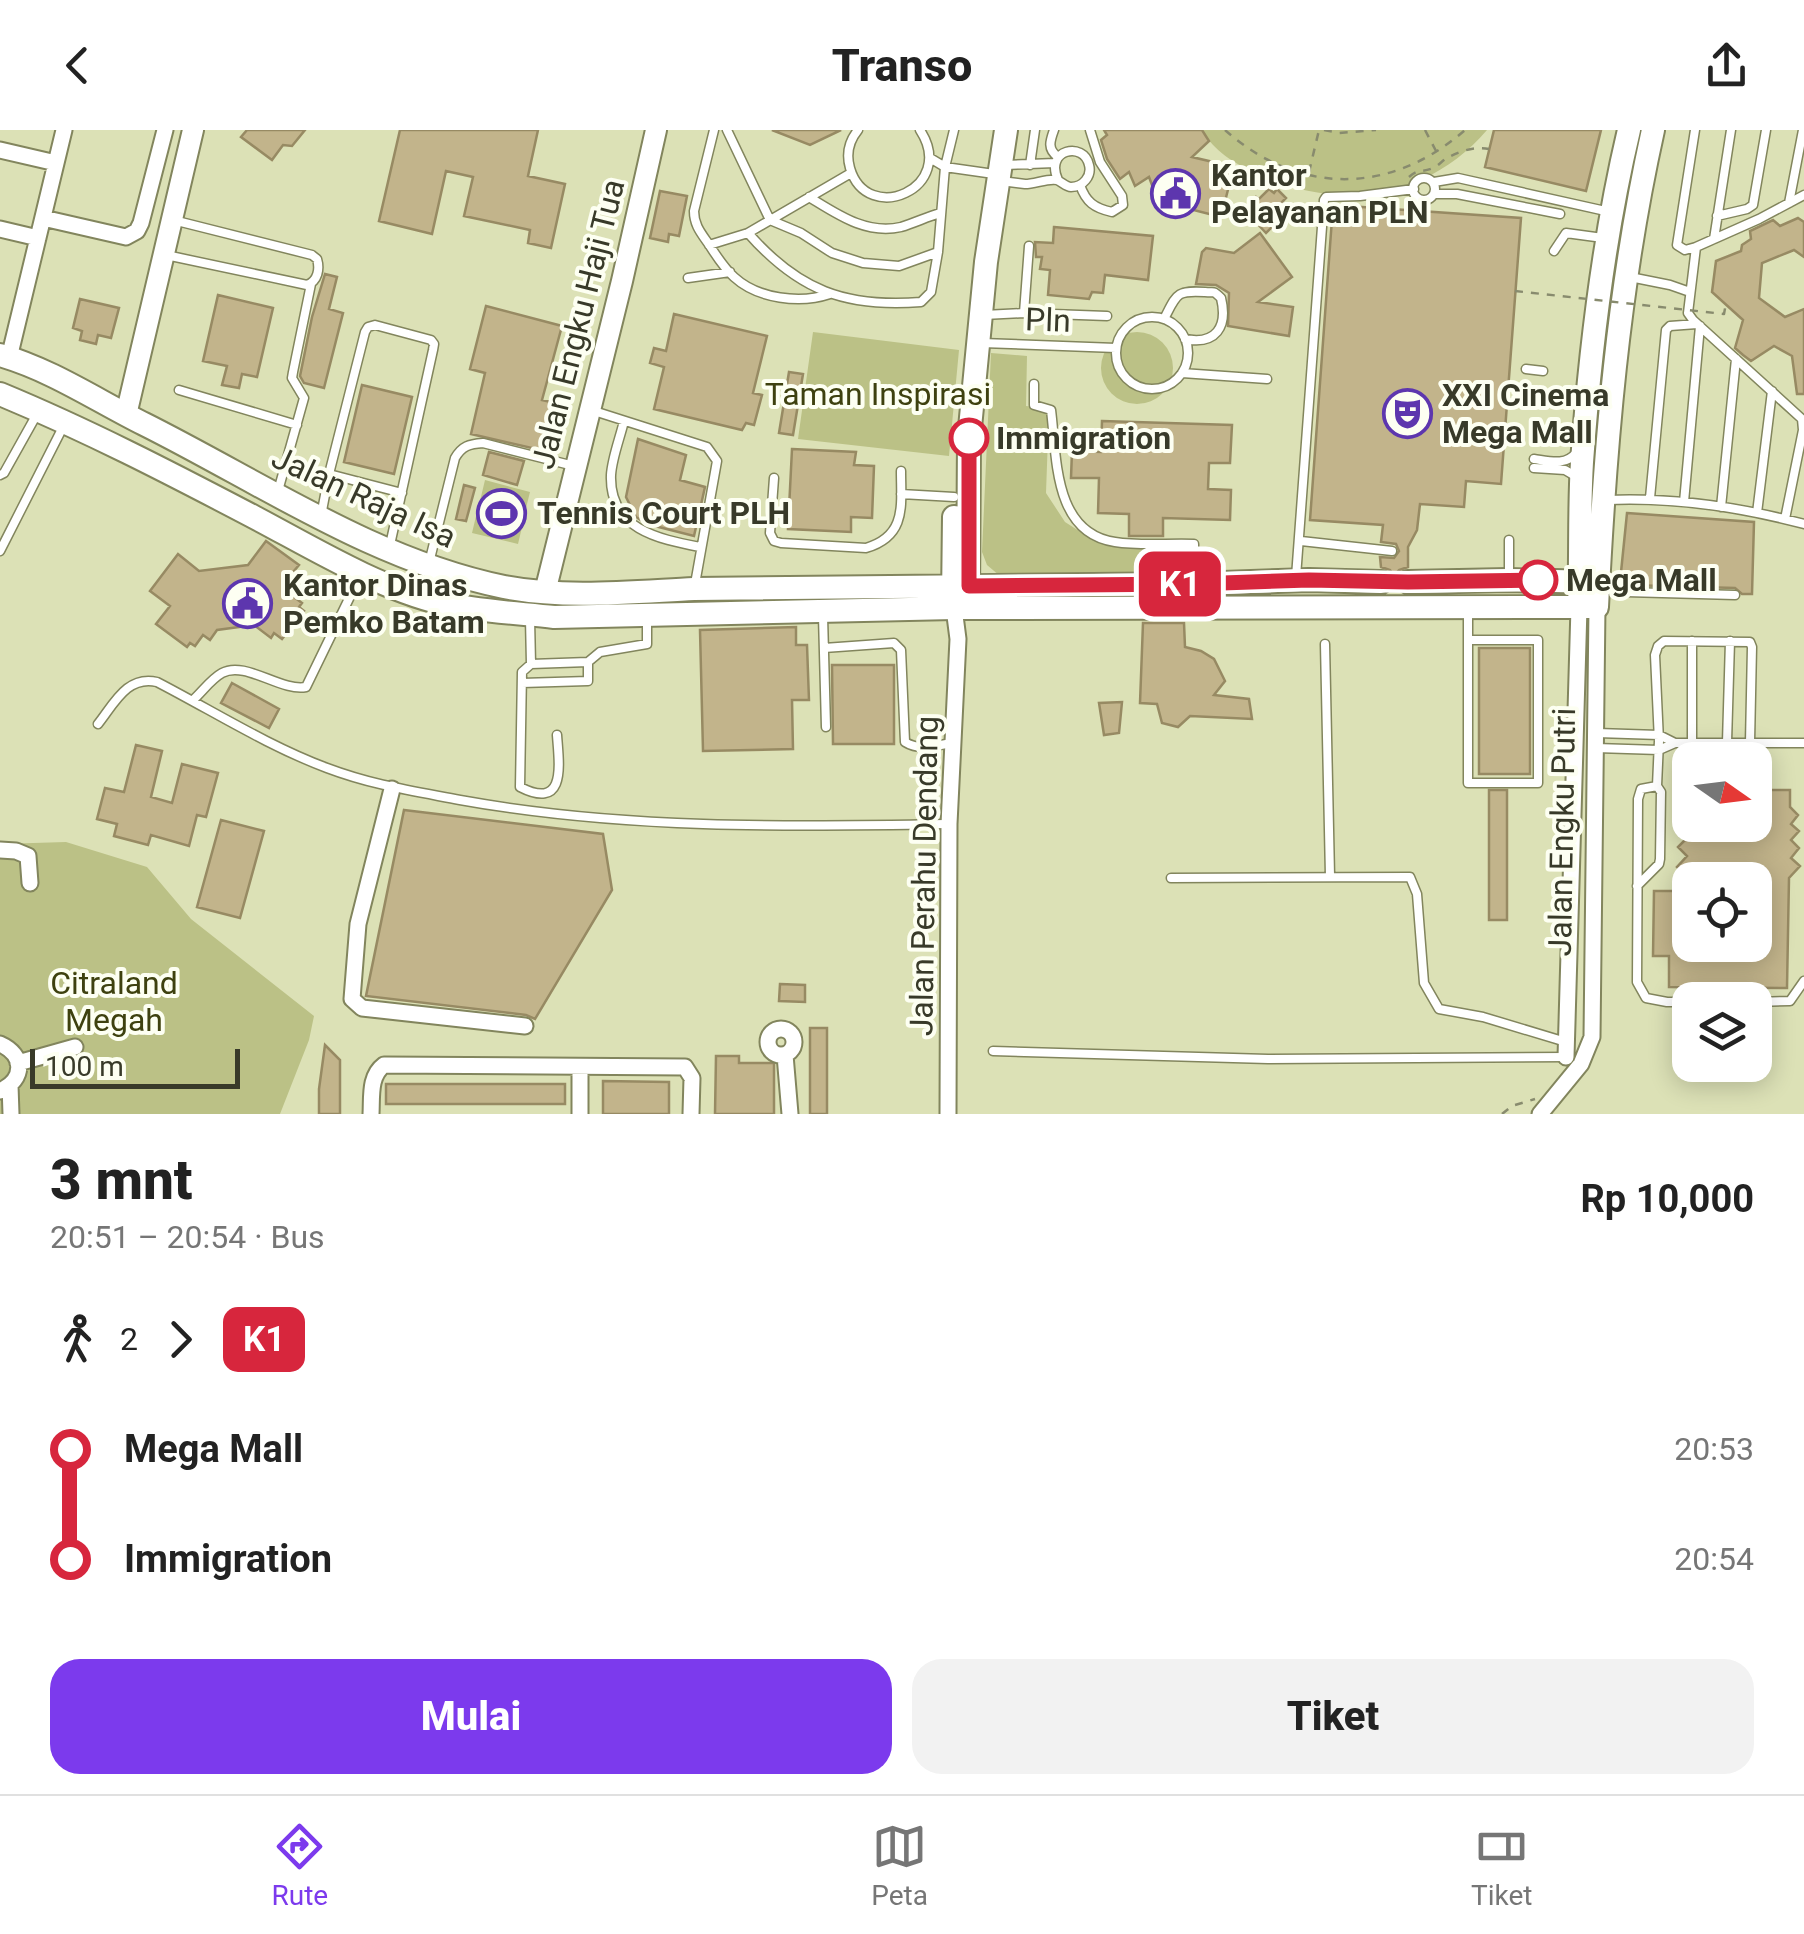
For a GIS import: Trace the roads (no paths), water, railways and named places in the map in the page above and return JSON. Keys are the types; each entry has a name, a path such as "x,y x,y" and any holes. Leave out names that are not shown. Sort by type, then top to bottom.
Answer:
{"main road":[{"path":"961,597 969,438 995,173 992,130"},
{"path":"961,597 954,497 956,421 968,296 1006,130"},
{"path":"961,597 1588,607 1582,486 1592,349 1607,239 1630,130"},
{"path":"1589,581 1602,500 1626,276 1653,130"},
{"name":"Jalan Raja Isa","path":"4,356 74,385 271,493 390,550 428,567 507,588 612,594 694,589 961,597"},
{"name":"Jalan Raja Isa","path":"0,394 118,447 386,584 438,602 554,617 824,611 961,597"},
{"path":"251,516 271,493"},
{"path":"1408,582 1589,581"},
{"path":"961,597 1194,584 1381,582"}],"street":[{"path":"4,356 17,327 64,130"},
{"path":"42,218 126,236 137,231 165,130"},
{"path":"126,415 193,130"},
{"name":"Jalan Engku Haji Tua","path":"544,592 656,130"},
{"path":"0,150 56,163"},
{"path":"0,229 38,238"},
{"path":"0,322 17,327"},
{"name":"Jalan Perahu Dendang","path":"948,1114 949,824 961,597"},
{"path":"1566,1049 1588,607"},
{"name":"Jalan Engku Putri","path":"1585,1056 1593,1025 1596,740 1588,607"},
{"path":"392,788 358,924 352,999 362,1008 525,1026"},
{"path":"0,850 16,850 28,856 30,884"},
{"path":"1,1041 18,1063 18,1072 5,1088 11,1114"},
{"path":"18,1063 75,1046"},
{"path":"785,1054 790,1114"},
{"path":"1540,1114 1585,1056"},
{"path":"371,1114 374,1077 384,1065 686,1067 692,1078 691,1114"},
{"path":"580,1068 580,1114"}],"lane":[{"path":"714,130 694,211 696,226 709,246 730,272 746,285 768,294 802,300 830,294"},
{"path":"727,130 770,220 801,233 832,253 863,263 898,266 938,252"},
{"path":"858,130 849,148 851,174 869,193 882,198 896,197 920,184 930,158 920,130"},
{"path":"748,233 784,269 830,294 871,304 920,302 931,293 945,167 954,130"},
{"path":"1030,165 1035,130"},
{"path":"995,173 1056,160 1068,151 1079,152 1090,165 1088,177 1080,185 1068,187 1054,175 1056,160 1049,142 1054,130"},
{"path":"1080,185 1092,205 1109,212 1122,206 1124,201 1100,162 1090,130"},
{"path":"1695,130 1677,245 1685,250 1804,196"},
{"path":"1714,239 1731,130"},
{"path":"1718,216 1753,205 1766,130"},
{"path":"1790,203 1803,130"},
{"path":"930,158 945,167 995,173 1023,184 1058,180"},
{"path":"709,246 748,233 851,174"},
{"path":"1560,214 1457,194 1434,194 1422,199 1414,189 1421,178 1434,182 1458,178 1612,212"},
{"path":"1434,182 1434,194"},
{"path":"1296,582 1323,201 1326,197 1414,189"},
{"path":"809,196 844,219 868,228 898,228 940,213"},
{"path":"1563,201 1560,214 1569,233 1607,239"},
{"path":"174,220 317,259 320,269 312,284 292,378 304,398 271,493"},
{"path":"1554,251 1569,233"},
{"path":"1024,314 1029,246"},
{"path":"1696,247 1688,314 1802,419 1785,519"},
{"path":"165,255 312,284"},
{"path":"688,278 730,272"},
{"path":"1626,276 1690,292"},
{"path":"1164,319 1177,296 1186,290 1215,292 1223,307 1218,330 1212,337 1199,341 1185,339"},
{"path":"980,315 1108,316"},
{"path":"1164,319 1179,329 1185,339 1187,362 1173,382 1151,389 1139,386 1128,380 1116,360 1120,336 1136,320 1164,319"},
{"path":"1650,498 1668,328 1698,325"},
{"path":"1684,502 1698,325"},
{"path":"321,518 368,327 431,340 434,350 390,550"},
{"name":"Pln","path":"977,343 1116,348"},
{"path":"1720,507 1736,359"},
{"path":"1526,369 1543,370"},
{"path":"1182,373 1267,379"},
{"path":"1034,384 1034,405 1051,410 1062,493 1074,519 1112,542 1194,544 1194,584"},
{"path":"179,390 297,424"},
{"path":"1758,513 1772,391"},
{"path":"590,409 712,452 716,461 694,589"},
{"path":"0,475 39,410"},
{"path":"624,420 611,476 616,504 630,525 664,540 700,548"},
{"path":"0,551 66,422"},
{"path":"1582,486 1569,472 1534,463 1567,461 1586,435"},
{"path":"428,567 455,458 461,448 483,443 574,466"},
{"path":"774,478 770,533 774,541 866,548 896,527 902,471"},
{"path":"329,474 402,493"},
{"path":"901,494 954,497"},
{"path":"1790,494 1804,497"},
{"path":"1602,500 1650,498 1684,502 1804,524"},
{"path":"1509,540 1509,580"},
{"path":"1300,541 1392,551"},
{"path":"192,700 222,673 236,670 296,688 306,687 362,572"},
{"path":"1589,581 1626,592 1735,595"},
{"path":"1588,607 1626,592"},
{"path":"1468,608 1468,640 1468,783 1538,783 1538,640 1468,640"},
{"path":"824,611 826,727"},
{"path":"530,614 530,664"},
{"path":"557,735 558,783 552,791 536,794 520,787 522,672 530,664 588,662 600,652 647,644 647,615"},
{"path":"1692,641 1692,742"},
{"path":"1637,886 1658,864 1662,853 1661,792 1657,786 1658,646 1664,642 1692,641 1752,644 1750,742"},
{"path":"1726,742 1730,641"},
{"path":"824,648 894,643 901,650 904,742 915,747 953,743"},
{"path":"1325,644 1330,876"},
{"path":"522,683 588,681 588,662"},
{"path":"98,724 125,690 139,680 157,682 325,767 392,788 523,811 604,818 796,826 949,824"},
{"path":"1596,740 1659,735 1672,742"},
{"path":"1596,740 1659,750 1672,745"},
{"path":"1772,742 1804,743"},
{"path":"1657,786 1641,789 1638,794 1637,982 1646,998 1672,1002"},
{"path":"1171,878 1410,877 1417,894 1424,983 1440,1009 1484,1017 1585,1056"},
{"path":"1772,1002 1790,1002 1804,981"},
{"path":"992,1051 1268,1059 1566,1049"}],"place":[{"name":"Kantor Pelayanan PLN","path":"1176,193"},
{"name":"XXI Cinema Mega Mall","path":"1407,413"},
{"name":"Immigration","path":"969,438"},
{"name":"Tennis Court PLH","path":"502,513"},
{"name":"Mega Mall","path":"1538,580"},
{"name":"Kantor Dinas Pemko Batam","path":"248,603"}],"park label":[{"name":"Taman Inspirasi","path":"878,394"},
{"name":"Citraland Megah","path":"114,1002"}]}
